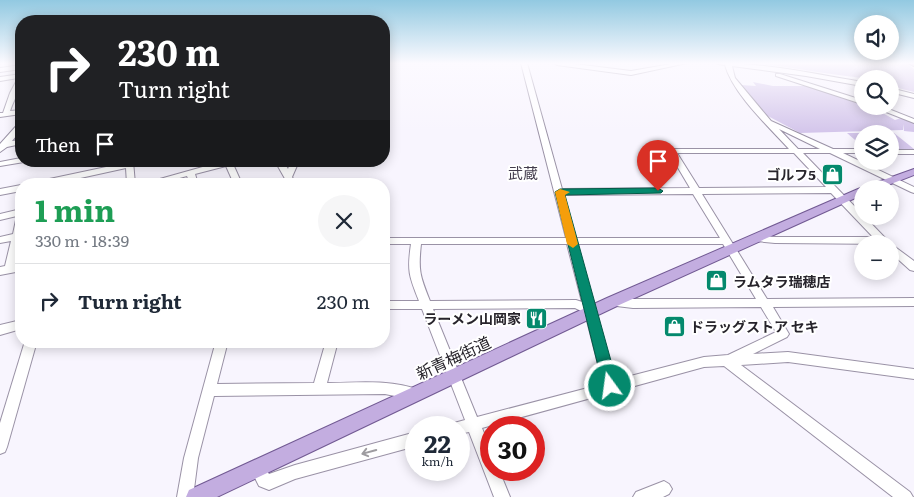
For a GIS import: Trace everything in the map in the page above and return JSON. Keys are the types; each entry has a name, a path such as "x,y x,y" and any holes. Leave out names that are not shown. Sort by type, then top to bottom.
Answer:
{"main road":[{"path":"891,179 914,166"},
{"path":"891,179 914,172"},
{"name":"新青梅街道","path":"196,497 612,302 729,245 756,238 837,195 854,192"}],"street":[{"path":"530,86 547,152 560,192 610,386"},
{"path":"739,86 768,122 876,235"},
{"path":"812,86 854,99"},
{"path":"3,115 15,89"},
{"path":"899,92 914,96"},
{"path":"898,115 914,121"},
{"path":"768,122 914,190"},
{"path":"2,147 15,133"},
{"path":"2,147 15,144"},
{"path":"728,360 783,334 672,151 854,152"},
{"path":"899,152 914,152"},
{"path":"0,164 15,161"},
{"path":"65,178 112,167"},
{"path":"168,178 210,167"},
{"path":"282,167 288,178"},
{"path":"190,172 192,178"},
{"path":"0,192 15,189"},
{"path":"560,192 697,191 837,195"},
{"path":"0,217 15,213"},
{"path":"0,240 15,237"},
{"path":"756,238 854,241"},
{"path":"390,241 572,240 729,245"},
{"path":"416,241 414,266 425,305 480,442"},
{"path":"10,269 15,248"},
{"path":"899,253 912,262"},
{"path":"612,302 633,304 914,302"},
{"path":"390,305 576,304 591,311"},
{"path":"0,330 15,326"},
{"path":"0,447 29,348"},
{"path":"185,497 191,458 220,348"},
{"path":"319,389 330,348"},
{"path":"470,425 687,366 728,360 788,357 914,374"},
{"path":"728,360 905,497"},
{"path":"210,390 385,388 414,394"},
{"path":"257,468 264,481 269,482 295,472 405,442"},
{"path":"495,481 502,497"},
{"path":"641,497 664,490"}],"shaded area":[{"path":"742,86 809,86 854,101 854,115 886,115 895,120 901,118 914,122 914,132 904,131 903,124 903,130 899,130 899,125 854,125 854,131 800,133 764,114"},
{"path":"899,86 914,86 914,92 899,88"},
{"path":"847,133 854,133 854,139"},
{"path":"899,137 914,149 899,149"}],"slow traffic":[{"path":"565,192 560,192 573,244"}],"place":[{"name":"ゴルフ5","path":"832,174"},
{"name":"ラムタラ瑞穂店","path":"717,281"},
{"name":"ラーメン山岡家","path":"537,318"},
{"name":"ドラッグストア セキ","path":"674,326"}],"district":[{"name":"武蔵","path":"523,172"}],"route":[{"path":"610,386 560,192 658,191"}]}
